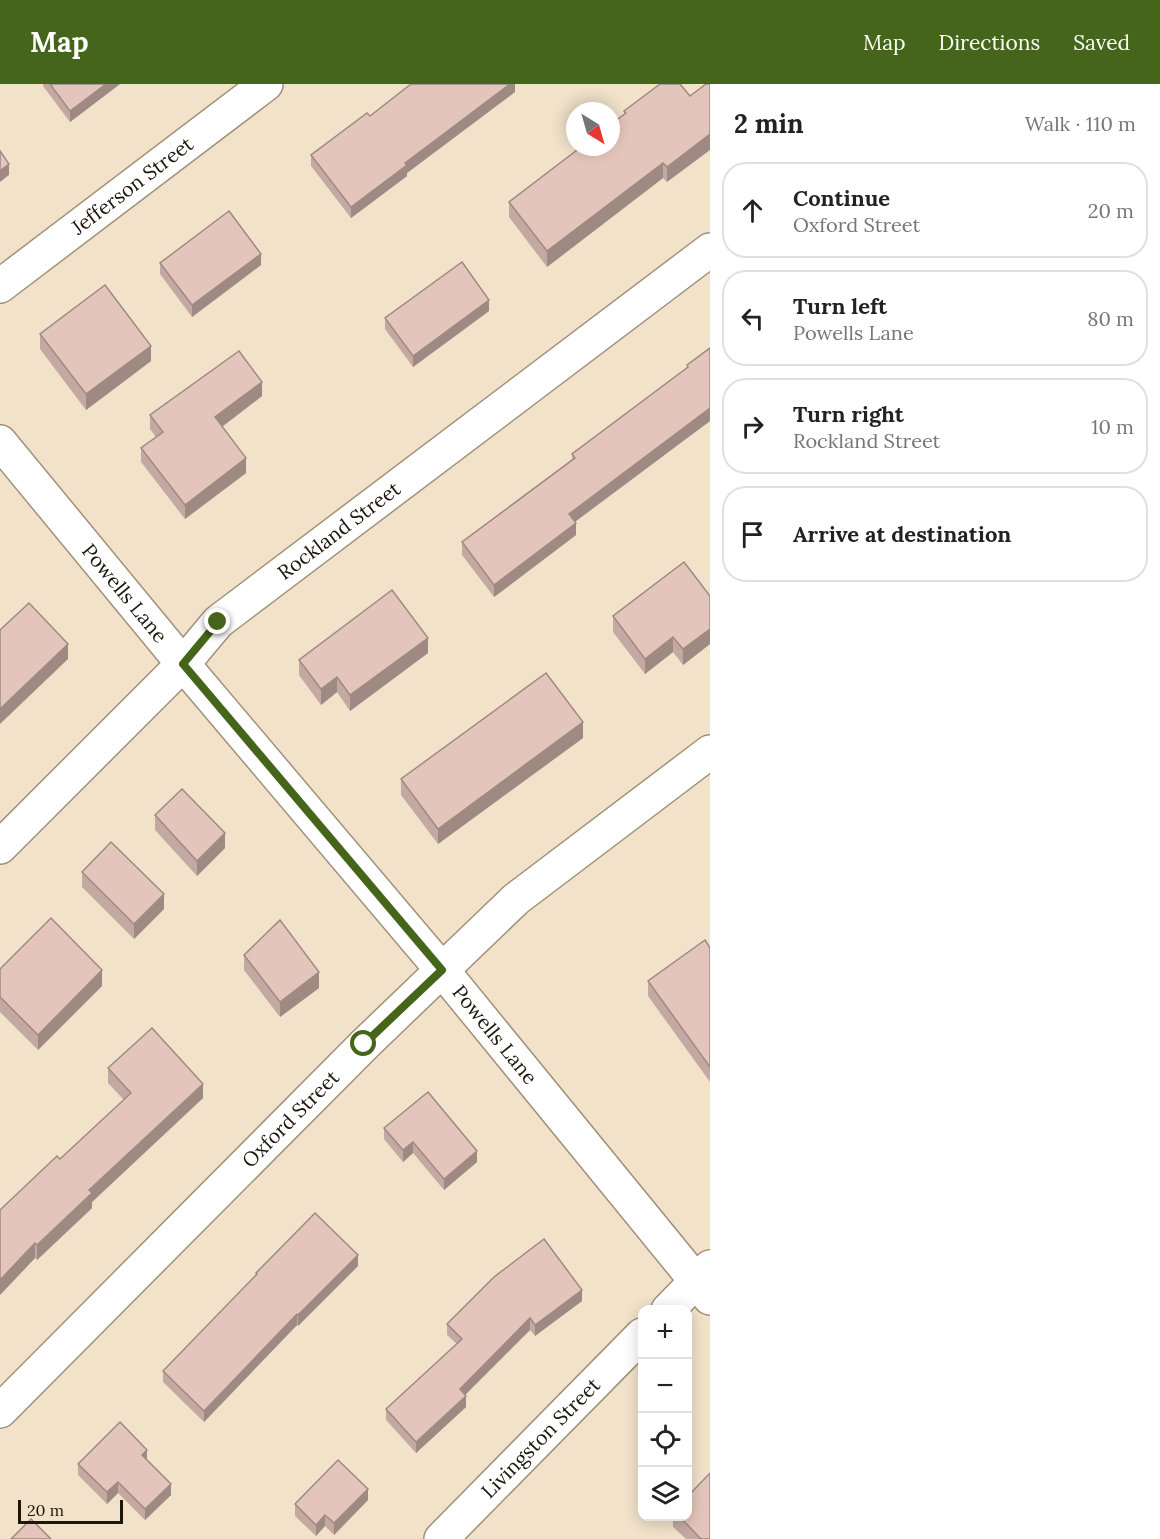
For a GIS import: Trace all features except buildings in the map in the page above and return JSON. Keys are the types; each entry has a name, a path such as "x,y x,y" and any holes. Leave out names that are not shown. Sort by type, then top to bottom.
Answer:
{"street":[{"name":"Jefferson Street","path":"0,286 266,84"},
{"name":"Rockland Street","path":"0,847 183,664 218,622 710,250"},
{"name":"Powells Lane","path":"0,442 183,664 705,1282"},
{"name":"Oxford Street","path":"0,1411 364,1044 516,899 710,752"},
{"path":"675,1305 705,1282"},
{"name":"Livingston Street","path":"441,1539 638,1339"}],"route":[{"path":"218,622 183,664 442,970 364,1044"}]}
